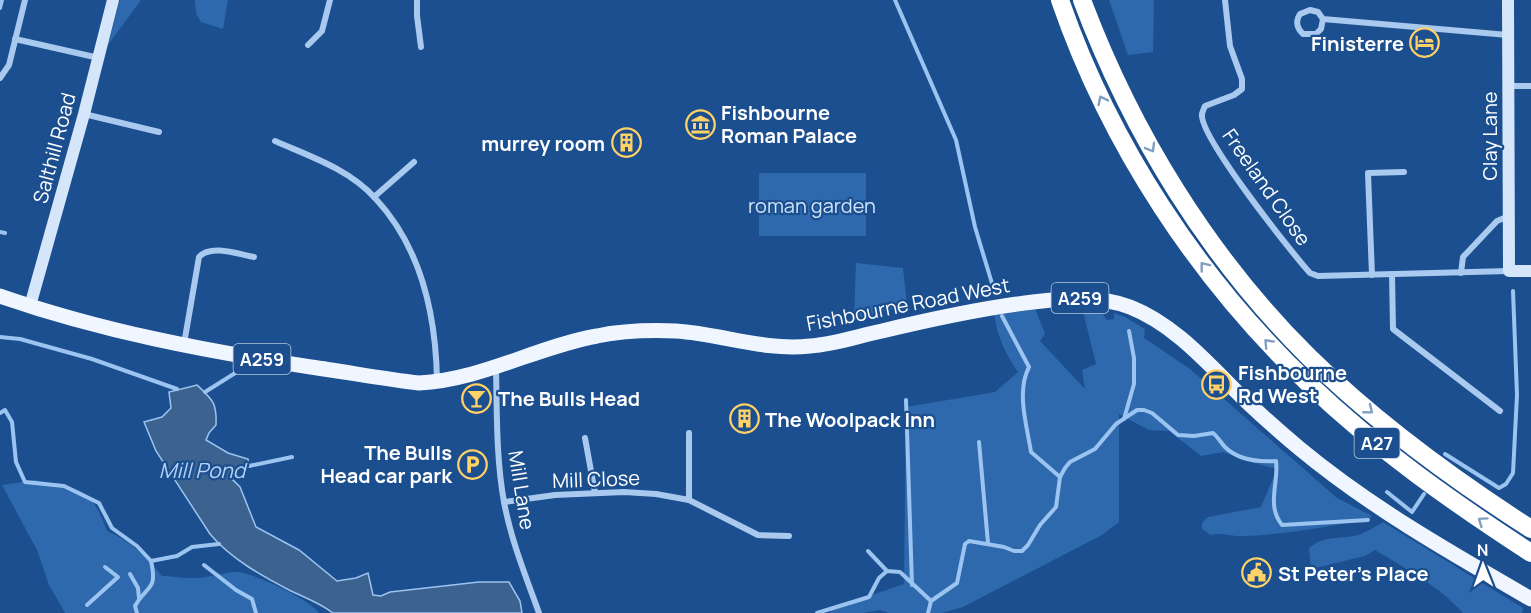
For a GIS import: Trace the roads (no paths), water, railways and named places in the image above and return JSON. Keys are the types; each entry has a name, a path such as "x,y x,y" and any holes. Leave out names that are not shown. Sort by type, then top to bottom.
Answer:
{"highway":[{"name":"A27","path":"1060,0 1096,88 1126,149 1153,193 1240,312 1311,386 1369,436 1455,502 1531,553"},
{"name":"A27","path":"1082,0 1117,85 1167,176 1196,221 1256,300 1309,357 1352,396 1452,475 1531,529"}],"main road":[{"name":"A259","path":"0,296 30,306"},
{"name":"Fishbourne Road West","path":"30,306 91,324 280,363 402,381 437,382 496,367 567,342 600,335 676,331 754,345 811,346 1002,306 1062,299 1088,298 1110,301 1147,315 1174,333 1263,417 1340,480 1458,557 1531,599"}],"street":[{"path":"0,78 9,65 25,0"},
{"name":"Salthill Road","path":"30,306 84,114 113,0"},
{"path":"308,45 322,31 330,0"},
{"path":"417,0 421,47"},
{"name":"Freeland Close","path":"1225,0 1230,46 1242,79 1242,89 1234,95 1205,106 1202,114 1203,122 1224,160 1262,214 1310,273 1318,276 1372,275"},
{"name":"Clay Lane","path":"1508,0 1509,271"},
{"path":"1323,19 1321,30 1316,34 1303,34 1298,27 1299,16 1306,10 1314,10 1323,19 1508,35"},
{"path":"15,39 99,58"},
{"path":"1508,86 1531,86"},
{"path":"84,114 159,132"},
{"path":"275,141 326,163 352,179 374,197 396,228 416,261 434,325 437,382"},
{"path":"374,197 414,162"},
{"path":"1404,172 1368,173 1372,275 1531,271"},
{"path":"1461,273 1463,257 1497,221 1509,216"},
{"path":"184,345 199,257 204,252 212,250 255,257"},
{"path":"1392,274 1393,329 1500,411"},
{"name":"Mill Lane","path":"496,367 498,446 504,502 513,540 539,613"},
{"path":"688,433 689,500"},
{"path":"585,438 595,493"},
{"name":"Mill Close","path":"504,502 555,495 624,492 689,500 758,535 789,536"}],"water":[{"name":"Mill Pond","path":"197,385 210,398 216,412 216,425 206,440 228,453 248,459 249,466 230,470 232,479 240,487 256,527 299,550 337,581 356,578 368,573 373,595 381,596 390,592 479,582 509,582 520,601 522,613 333,613 237,559 210,534 156,451 144,422 162,417 171,408 169,392"}],"waterway":[{"path":"0,8 2,0"},
{"path":"895,0 956,140 975,227 994,290"},
{"path":"0,232 5,233"},
{"path":"1445,454 1499,488 1506,484 1513,473 1517,395 1513,291"},
{"path":"1002,316 1029,367 1023,387 1023,398 1031,452 1060,477"},
{"path":"1124,419 1134,384 1134,358 1129,331"},
{"path":"0,337 20,339 92,359 177,389"},
{"path":"205,392 240,370"},
{"path":"906,400 912,585"},
{"path":"0,413 5,410 12,422 16,462 25,482 64,486 99,503 112,528 137,546 151,561"},
{"path":"928,613 931,601 957,583 965,544 969,541 1022,551 1056,507 1060,477 1065,468 1070,462 1095,449 1116,424 1137,410 1152,413 1178,435 1194,436 1213,433 1225,447 1236,455 1256,460 1276,461 1274,502 1277,517 1282,525 1368,520"},
{"path":"979,442 988,543"},
{"path":"249,466 292,457"},
{"path":"1387,492 1412,512 1424,494"},
{"path":"137,613 135,606 152,583 151,561 177,556 192,547 219,544"},
{"path":"868,551 887,571"},
{"path":"204,565 236,590 252,599 256,613"},
{"path":"87,605 118,577 105,567"},
{"path":"817,613 869,597 879,578 887,571 900,572 931,601"},
{"path":"130,574 138,588 139,598"}],"place":[{"name":"Finisterre","path":"1425,43"},
{"name":"Fishbourne Roman Palace","path":"700,124"},
{"name":"murrey room","path":"626,143"},
{"name":"Fishbourne Rd West","path":"1217,384"},
{"name":"The Bulls Head","path":"477,398"},
{"name":"The Woolpack Inn","path":"744,419"},
{"name":"The Bulls Head car park","path":"473,464"},
{"name":"St Peter’s Place","path":"1257,573"}],"park label":[{"name":"roman garden","path":"812,205"}]}
